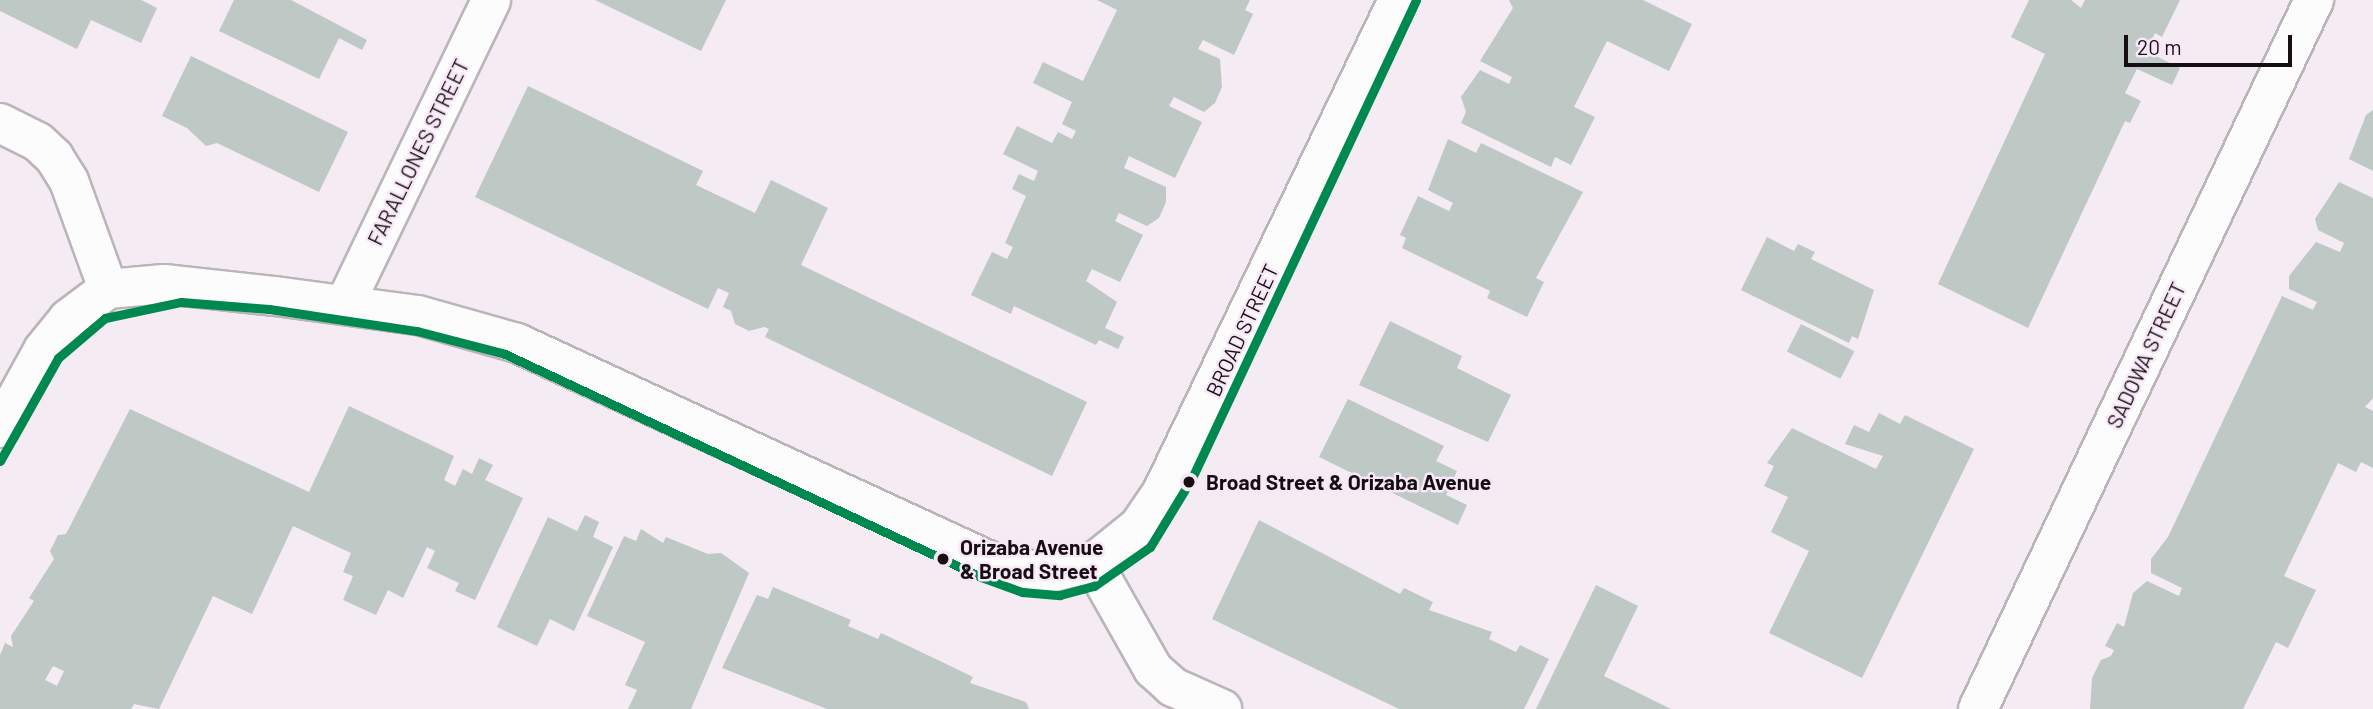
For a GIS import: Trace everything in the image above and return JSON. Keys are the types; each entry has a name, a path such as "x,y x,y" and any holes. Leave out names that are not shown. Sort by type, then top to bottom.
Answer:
{"street":[{"name":"FARALLONES STREET","path":"345,304 491,0"},
{"name":"BROAD STREET","path":"1093,563 1139,526 1162,492 1398,0"},
{"name":"SADOWA STREET","path":"1978,709 2314,0"},
{"path":"0,123 38,142 54,157 69,181 108,289"},
{"path":"0,428 43,350 68,319 108,289 186,286 418,315 517,343 996,564 1049,573 1093,563 1153,668 1173,687 1223,709"}],"building":[{"path":"0,0 141,0 157,8 141,43 91,20 77,49 0,11"},
{"path":"234,0 291,0 367,40 362,50 339,38 319,79 219,31"},
{"path":"595,0 726,0 701,51"},
{"path":"1097,0 1250,0 1245,10 1253,14 1234,55 1203,40 1198,49 1220,59 1222,87 1215,103 1204,112 1174,97 1169,106 1202,122 1175,178 1129,156 1124,168 1166,187 1166,202 1159,218 1147,226 1119,213 1115,221 1143,235 1120,282 1092,269 1086,281 1117,302 1105,328 1124,337 1118,349 1099,340 1096,345 1014,306 1011,314 971,295 992,252 1007,259 1013,247 1005,243 1026,196 1012,189 1019,174 1034,181 1038,171 1003,154 1017,126 1052,143 1058,132 1072,139 1076,131 1062,124 1072,102 1033,83 1043,62 1083,81 1117,10"},
{"path":"1509,0 1643,0 1692,24 1669,71 1607,41 1574,107 1595,117 1571,165 1555,157 1551,167 1461,123 1466,112 1461,97 1480,70 1509,84 1512,77 1480,61 1513,8"},
{"path":"2029,0 2071,0 2081,8 2085,0 2180,0 2162,37 2155,33 2146,51 2180,68 2172,85 2137,69 2125,93 2141,101 2130,123 2125,121 2028,328 1938,284 2045,54 2011,37"},
{"path":"191,56 348,132 319,192 217,143 206,146 187,128 162,116"},
{"path":"528,86 703,171 696,185 755,213 771,180 828,208 801,265 1087,402 1052,476 765,337 769,329 764,327 749,331 735,324 731,311 723,307 729,293 718,288 708,309 475,197"},
{"path":"2373,110 2373,171 2349,159 2366,115"},
{"path":"1448,139 1476,153 1481,143 1583,192 1536,278 1544,282 1527,317 1487,298 1490,291 1402,248 1406,238 1400,235 1418,196 1449,211 1453,203 1428,190"},
{"path":"2339,182 2373,198 2373,398 2365,407 2373,411 2373,468 2361,462 2356,472 2338,463 2284,576 2316,590 2288,648 2276,642 2243,709 2090,709 2092,678 2101,660 2111,656 2114,650 2105,646 2117,623 2124,627 2133,593 2147,581 2179,596 2182,588 2151,573 2151,559 2168,537 2282,296 2313,310 2317,302 2289,289 2289,276 2316,242 2340,252 2344,243 2318,230 2315,219"},
{"path":"1767,237 1794,251 1798,244 1815,252 1811,259 1874,290 1858,339 1852,336 1849,343 1741,290"},
{"path":"1390,321 1462,356 1457,368 1511,395 1488,442 1359,385"},
{"path":"1801,324 1854,351 1840,379 1787,352"},
{"path":"1348,399 1444,446 1436,461 1457,471 1446,495 1467,505 1458,525 1319,457"},
{"path":"349,406 454,456 444,480 455,486 463,469 472,474 479,458 493,465 485,480 523,498 475,600 455,591 459,583 427,568 435,551 427,547 403,598 388,590 376,615 343,600 353,576 343,572 351,553 293,526 252,614 213,596 159,709 134,704 131,709 0,709 0,655 5,643 13,647 11,636 34,601 29,598 54,559 50,551 58,535 66,534 130,409 309,492","holes":["53,666 64,671 57,686 45,680"]},
{"path":"1879,413 1900,424 1905,415 1974,449 1862,678 1769,633 1809,551 1771,532 1788,497 1764,486 1774,466 1767,463 1792,428 1876,469 1883,456 1845,444 1854,425 1869,432"},
{"path":"585,515 599,522 593,537 613,547 574,631 550,619 537,646 497,627 548,517 577,531"},
{"path":"1259,520 1400,594 1404,588 1433,602 1429,610 1492,632 1489,639 1516,652 1520,645 1549,659 1524,709 1399,709 1212,619"},
{"path":"641,529 663,543 666,537 708,554 721,553 749,573 691,709 628,709 637,690 625,685 645,642 587,616 624,536 636,541"},
{"path":"1596,585 1638,606 1604,676 1671,709 1536,709"},
{"path":"773,587 851,620 848,626 878,639 881,633 973,677 970,683 1026,702 1029,709 827,709 722,668 757,595 768,599"}],"transit line":[{"path":"0,461 58,358 105,318 181,302 269,309 417,331 505,354 981,577 1022,592 1060,595 1094,586 1150,547 1192,478 1416,0"}],"place":[{"name":"Broad Street & Orizaba Avenue","path":"1189,482"},
{"name":"Orizaba Avenue & Broad Street","path":"943,559"}]}
